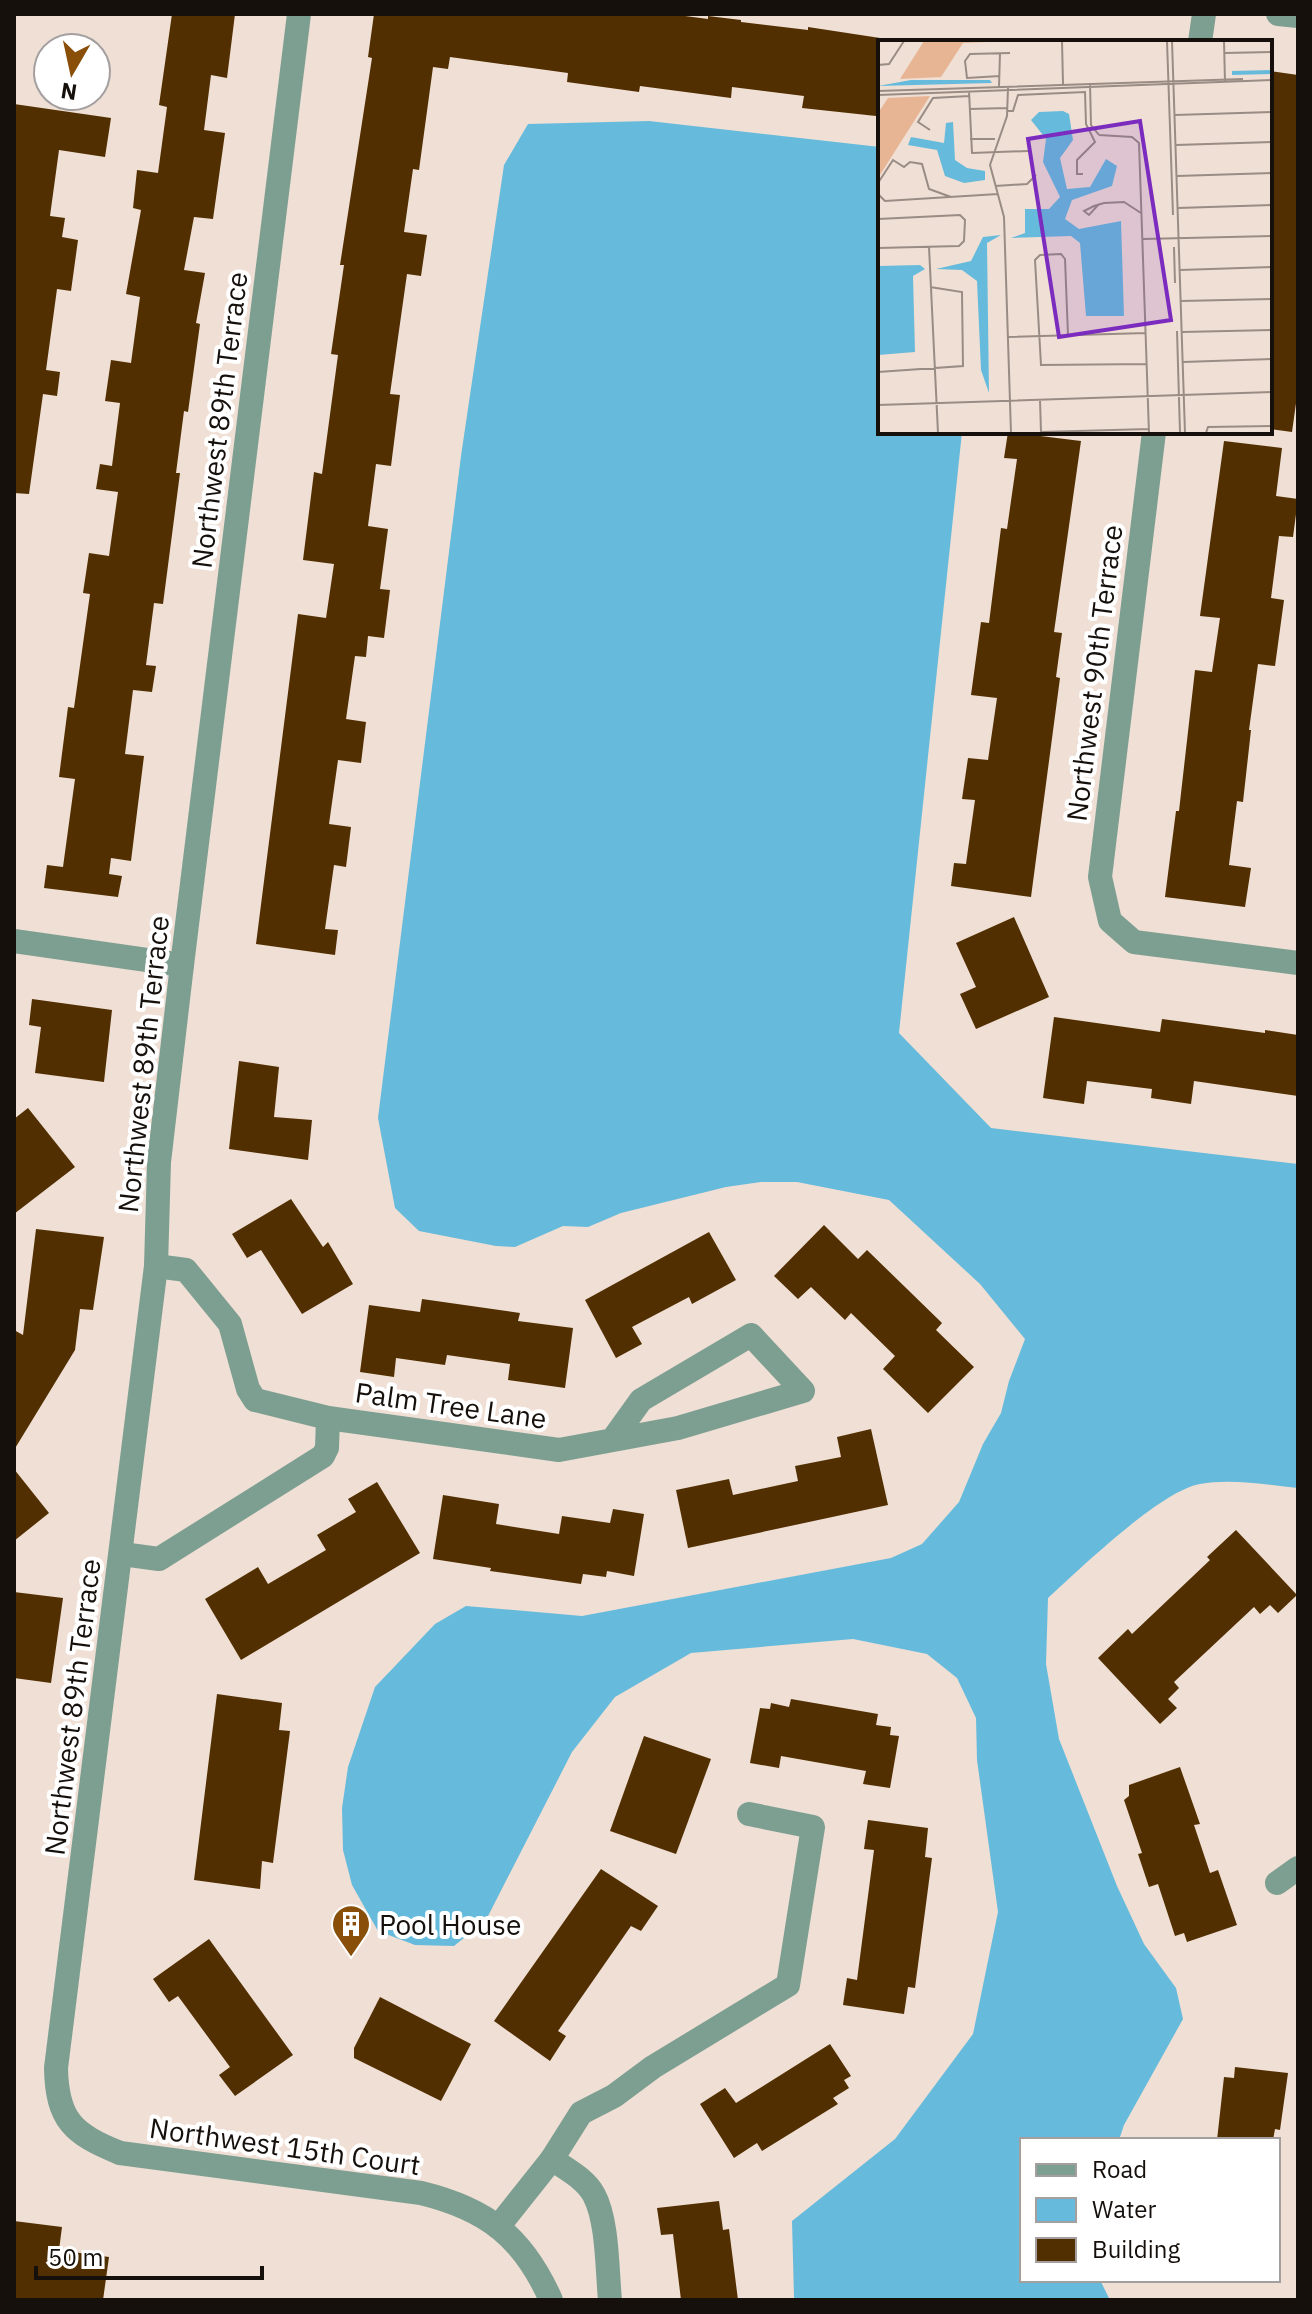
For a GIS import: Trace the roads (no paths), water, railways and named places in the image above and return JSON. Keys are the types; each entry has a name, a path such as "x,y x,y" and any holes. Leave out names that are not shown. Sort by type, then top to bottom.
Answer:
{"street":[{"name":"Northwest 89th Terrace","path":"67,2119 57,2095 56,2068 122,1554 156,1266 159,1162 299,14"},
{"path":"1200,40 1204,14"},
{"path":"1278,14 1298,16"},
{"name":"Northwest 90th Terrace","path":"1154,434 1100,877 1110,921 1134,942 1298,963"},
{"path":"14,941 182,965"},
{"name":"Palm Tree Lane","path":"156,1266 186,1270 230,1324 248,1389 255,1400 328,1418 559,1450 678,1428 803,1391 751,1335 641,1400 613,1439"},
{"name":"Palm Tree Lane","path":"122,1554 159,1559 323,1456 327,1448 328,1418"},
{"path":"551,2300 540,2276 519,2246 498,2227 552,2159 581,2113 614,2096 653,2067 788,1985 813,1827 749,1814"},
{"path":"1277,1883 1298,1868"},
{"name":"Northwest 15th Court","path":"67,2119 88,2140 120,2153 421,2193 474,2210 498,2227"},
{"path":"552,2159 578,2177 594,2194 601,2216 610,2300"}],"water":[{"path":"649,121 878,147 878,434 962,434 899,1033 991,1128 1298,1164 1298,1488 1224,1482 1200,1484 1183,1490 1121,1533 1048,1598 1046,1664 1059,1739 1117,1886 1144,1944 1176,1988 1183,2019 1120,2138 1020,2138 1020,2282 1101,2282 1110,2300 795,2300 794,2297 792,2221 895,2139 973,2034 998,1912 977,1760 976,1718 957,1678 927,1654 853,1639 691,1653 615,1697 572,1752 486,1920 454,1946 415,1945 378,1931 352,1885 343,1850 342,1808 348,1767 375,1687 435,1624 466,1606 582,1616 891,1558 922,1544 959,1502 983,1444 1001,1413 1025,1339 980,1284 889,1200 797,1182 761,1182 726,1187 621,1213 588,1227 563,1226 515,1247 419,1231 395,1208 378,1118 461,456 504,165 528,124"}],"place":[{"name":"Pool House","path":"351,1958"}]}
